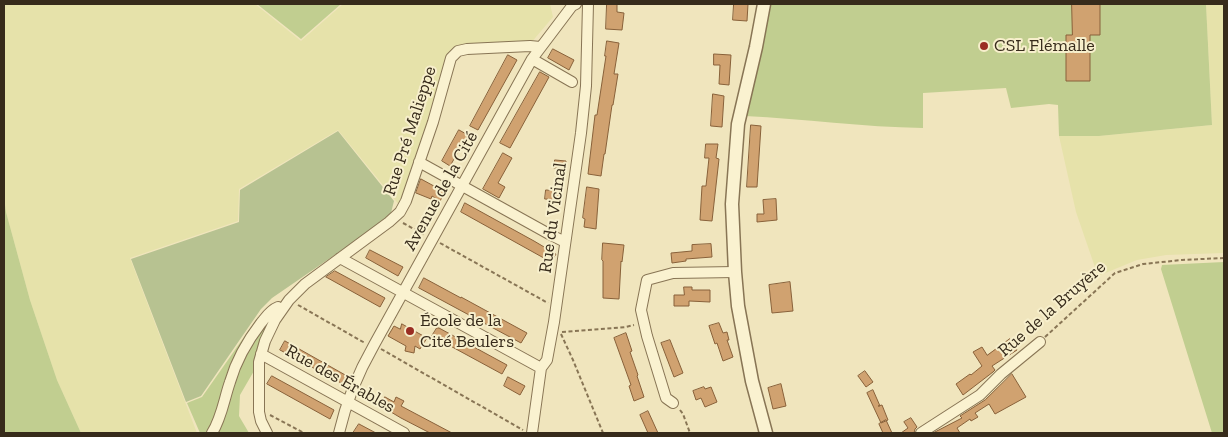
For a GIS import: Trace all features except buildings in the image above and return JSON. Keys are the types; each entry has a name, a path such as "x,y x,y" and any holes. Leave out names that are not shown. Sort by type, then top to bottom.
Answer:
{"street":[{"name":"Avenue de la Cité","path":"340,433 348,402 360,371 373,346 532,59 572,6 576,4"},
{"name":"Rue du Vicinal","path":"531,433 541,368 547,360 568,231 584,106 588,4"},
{"path":"764,4 738,124 732,204 738,306 752,382 766,433"},
{"name":"Rue Pré Malieppe","path":"267,433 259,410 259,371 261,354 269,331 289,300 305,284 395,217 403,207 433,122 449,62 454,54 467,49 540,47"},
{"path":"532,59 572,82"},
{"path":"419,162 565,242"},
{"path":"340,258 541,368"},
{"path":"673,403 666,398 641,310 647,280 673,273 735,272"},
{"name":"Rue Pré Malieppe","path":"212,433 221,413 230,380 248,342 274,308 278,307 282,310"},
{"name":"Rue de la Bruyère","path":"921,433 980,394 1040,342"},
{"name":"Rue des Érables","path":"261,354 404,433"}],"path":[{"path":"395,217 556,308"},
{"name":"Rue de la Bruyère","path":"1040,342 1115,273 1143,264 1224,258"},
{"path":"289,300 531,433"},
{"path":"602,433 560,332 626,327 644,322"},
{"path":"673,403 683,414 690,433"},
{"path":"259,410 304,433"}],"shaded area":[{"path":"4,4 255,4 301,41 343,4 550,4 553,17 530,44 451,53 430,111 414,173 400,206 338,130 239,189 238,221 130,258 197,433 81,433 57,380 30,300 6,212 4,197"},
{"path":"1206,4 1224,4 1224,253 1166,255 1137,260 1098,276 1076,212 1059,136 1099,136 1212,125"}],"green space":[{"path":"257,4 341,4 301,39"},
{"name":"CSL Flémalle","path":"767,4 1206,4 1212,125 1099,136 1059,136 1058,105 1049,104 1011,108 1006,88 923,93 923,128 745,116"},
{"path":"338,131 394,201 390,217 272,298 261,309 201,396 186,402 131,259 239,222 240,190"},
{"path":"4,197 6,212 30,300 57,380 81,433 4,433"},
{"path":"1224,262 1224,433 1212,433 1161,269 1162,265"},
{"path":"258,317 271,326 258,364 240,395 239,416 249,433 200,433 187,403 202,397"}],"place":[{"name":"CSL Flémalle","path":"984,46"},
{"name":"École de la Cité Beulers","path":"410,331"}]}
